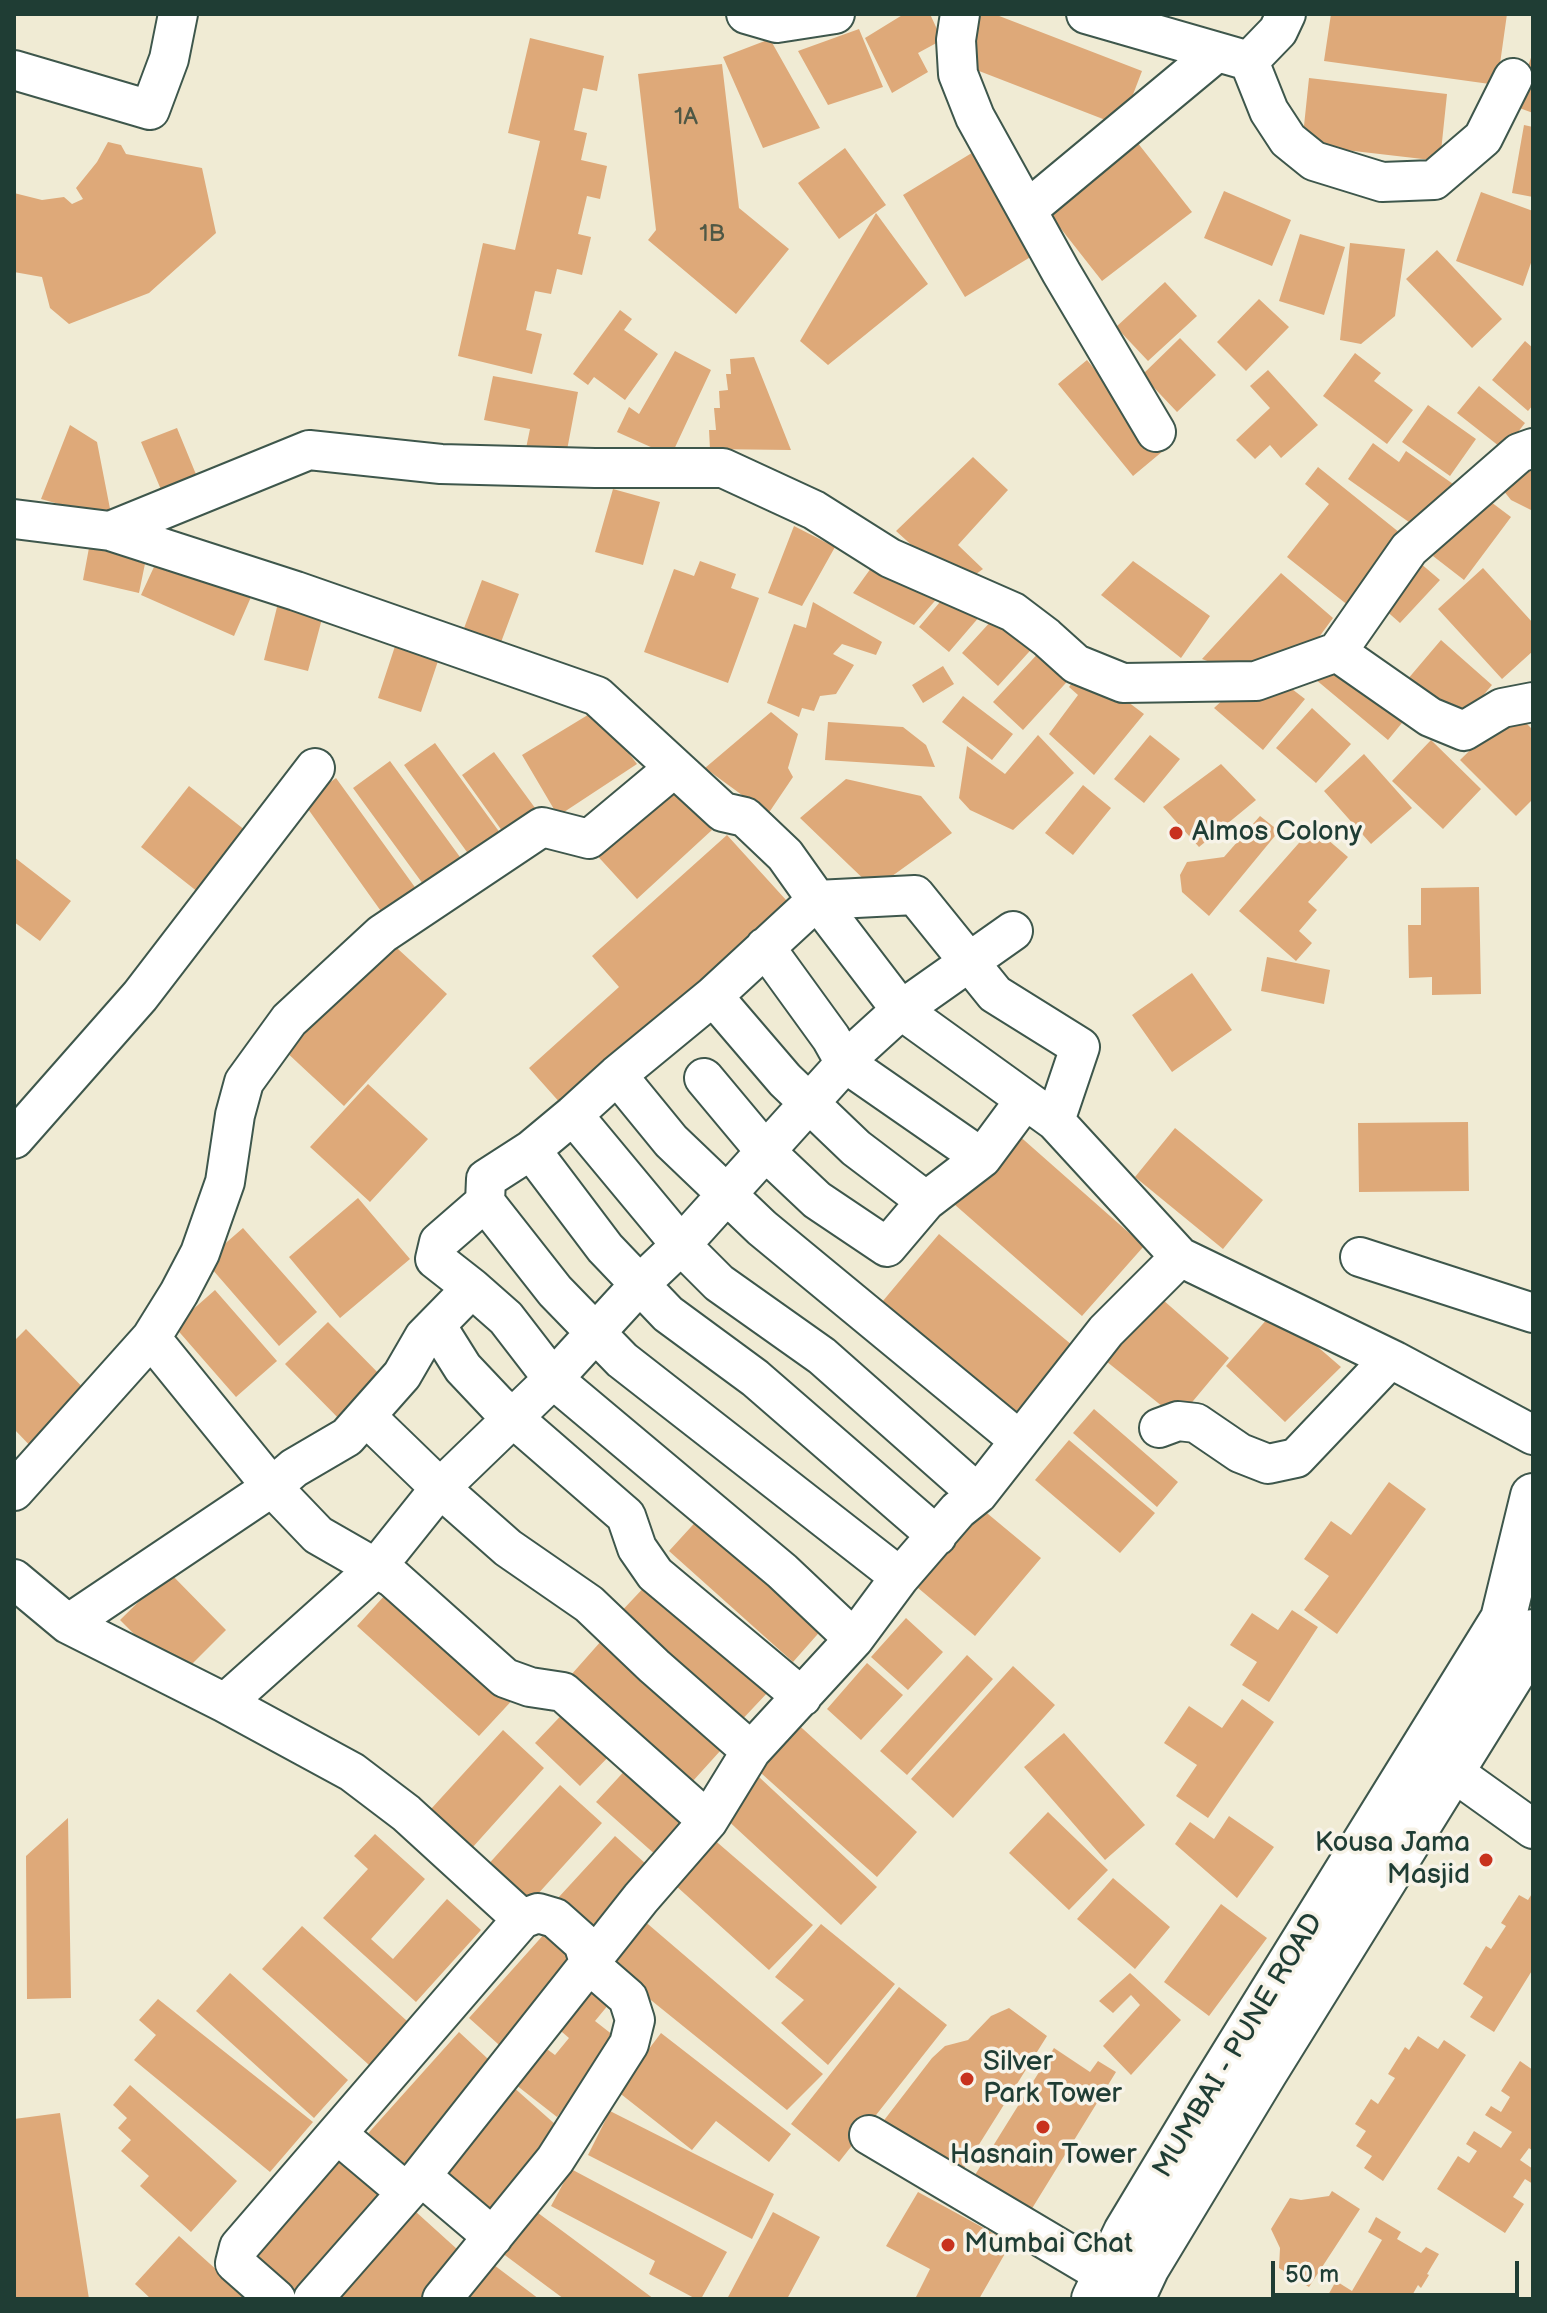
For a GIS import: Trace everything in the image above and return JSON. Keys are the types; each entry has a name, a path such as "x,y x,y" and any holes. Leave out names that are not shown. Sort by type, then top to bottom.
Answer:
{"main road":[{"name":"MUMBAI - PUNE ROAD","path":"1110,2291 1126,2232 1503,1619 1524,1578 1533,1496"},
{"name":"MUMBAI - PUNE ROAD","path":"1110,2291 1147,2267 1524,1655 1533,1632"}],"street":[{"path":"14,70 150,110 169,59 178,14"},
{"path":"746,14 777,23 835,14"},
{"path":"960,14 956,40 958,74 975,117 1156,432"},
{"path":"1086,14 1233,56 1288,140 1314,161 1382,182 1434,180 1483,138 1513,78"},
{"path":"1027,210 1233,56 1278,31 1286,14"},
{"path":"110,531 309,450 441,464 723,468 814,510 890,558 1013,612 1076,664 1123,683 1256,681 1337,652 1409,549 1519,453 1533,448"},
{"path":"14,519 110,531 296,591 597,696 723,812 745,817 785,855 901,1010 1040,1110 1180,1257 1390,1359 1533,1435"},
{"path":"1337,652 1430,717 1464,731 1502,708 1533,702"},
{"path":"14,1139 140,996 315,768"},
{"path":"14,1491 151,1338 179,1293 200,1253 225,1182 235,1115 244,1082 289,1020 382,934 542,827 589,839 674,768"},
{"path":"704,1078 765,1151 817,1200 887,1247 926,1201 1040,1110 1080,1047 995,994 915,895 817,900 713,996 573,1115 531,1150 486,1179 485,1202 555,1291 622,1360 900,1577"},
{"path":"225,1703 376,1568 440,1488 553,1379 595,1331 681,1245 845,1063 901,1010 1013,931"},
{"path":"765,947 831,1038 845,1063 982,1158"},
{"path":"713,996 785,1080 856,1148 926,1201"},
{"path":"617,1075 671,1141 762,1228 1019,1440"},
{"path":"573,1115 681,1245 719,1283 822,1356 978,1494"},
{"path":"531,1150 605,1248 668,1314 755,1378 937,1536"},
{"path":"485,1202 439,1242 435,1259 506,1318 553,1379 782,1571 854,1639"},
{"path":"313,2299 413,2184 641,1898 708,1821 751,1751 854,1639 900,1577 958,1510 978,1494 1106,1331 1180,1257"},
{"path":"1360,1257 1533,1313"},
{"path":"68,1624 272,1487 294,1468 347,1437 402,1375 424,1337 472,1288"},
{"path":"436,1325 463,1368 513,1419 626,1516 637,1548 655,1574 802,1697"},
{"path":"151,1338 272,1487 318,1535 393,1578 505,1678 530,1687 563,1692 708,1821"},
{"path":"1159,1428 1178,1421 1196,1423 1240,1453 1268,1464 1296,1458 1390,1359"},
{"path":"369,1415 377,1427 440,1488 508,1548 589,1604 751,1751"},
{"path":"14,1579 68,1624 225,1703 352,1772 406,1813 522,1919"},
{"path":"1452,1771 1533,1829"},
{"path":"276,2299 235,2263 239,2247 522,1919 538,1913 555,1918 583,1943 590,1965 628,1998 635,2020 629,2044 555,2160 442,2299"},
{"path":"337,2134 493,2237"},
{"path":"869,2135 1110,2291"}],"building":[{"path":"904,14 930,14 942,40 918,53 928,72 892,93 865,38"},
{"path":"980,14 994,14 1142,71 1121,126 961,64"},
{"path":"1331,14 1507,14 1497,85 1324,61"},
{"path":"859,29 883,87 828,105 798,51"},
{"path":"530,38 604,56 597,91 583,88 574,130 587,133 581,160 607,166 600,199 587,196 578,234 591,237 582,275 557,269 551,294 535,291 526,330 542,334 532,374 458,356 483,243 515,250 540,141 508,133"},
{"path":"770,39 820,128 763,148 723,57"},
{"path":"1533,52 1533,113 1514,106"},
{"path":"722,64 739,208 789,249 736,314 648,240 656,230 638,74"},
{"path":"1309,78 1447,94 1440,161 1302,145"},
{"path":"1524,125 1533,127 1533,197 1512,193"},
{"path":"108,142 121,145 126,154 202,168 216,233 149,293 69,324 50,308 42,277 14,272 14,193 42,200 64,197 72,204 83,199 76,188"},
{"path":"1137,142 1192,212 1102,281 1047,211"},
{"path":"845,148 886,205 839,239 798,183"},
{"path":"975,151 1037,253 965,297 903,195"},
{"path":"1224,191 1291,220 1272,266 1204,238"},
{"path":"1481,192 1533,211 1533,257 1523,286 1456,261"},
{"path":"876,213 928,284 828,365 800,341"},
{"path":"1300,234 1345,247 1324,315 1279,301"},
{"path":"1350,243 1405,249 1395,316 1361,344 1340,340"},
{"path":"1437,250 1502,319 1472,348 1406,279"},
{"path":"1165,282 1197,316 1148,361 1116,327"},
{"path":"1259,299 1289,327 1246,371 1217,342"},
{"path":"620,310 632,319 624,330 658,354 625,400 594,377 588,385 573,374"},
{"path":"1180,338 1216,375 1177,412 1142,375"},
{"path":"1525,341 1533,348 1533,405 1528,411 1492,380"},
{"path":"675,351 711,370 671,456 617,432 629,407 639,414"},
{"path":"1355,353 1381,373 1374,381 1413,410 1387,444 1323,396"},
{"path":"754,357 791,450 710,449 709,430 716,430 714,408 720,408 719,391 728,390 726,374 731,374 730,359"},
{"path":"1087,360 1163,451 1133,476 1058,384"},
{"path":"1268,370 1318,425 1281,458 1270,445 1255,459 1236,440 1270,408 1250,386"},
{"path":"493,376 578,392 564,466 524,458 530,429 484,420"},
{"path":"1479,386 1525,423 1504,450 1457,413"},
{"path":"1428,405 1476,439 1450,476 1402,442"},
{"path":"70,425 97,442 112,519 41,499"},
{"path":"177,428 202,489 167,504 141,442"},
{"path":"1373,443 1399,462 1406,451 1456,486 1423,532 1348,479"},
{"path":"973,457 1008,490 958,545 983,569 958,587 896,531"},
{"path":"1533,464 1533,511 1511,500 1499,485"},
{"path":"1318,467 1405,537 1349,606 1287,557 1329,504 1305,484"},
{"path":"613,489 660,502 643,565 595,552"},
{"path":"1479,493 1511,517 1464,580 1433,556"},
{"path":"794,526 835,547 802,606 768,593"},
{"path":"91,537 148,549 139,593 83,580"},
{"path":"159,556 251,597 234,636 141,595"},
{"path":"879,557 946,588 914,625 853,593"},
{"path":"1413,557 1440,580 1400,623 1374,600"},
{"path":"700,561 736,574 731,588 759,598 728,683 644,652 674,569 694,576"},
{"path":"1133,561 1210,616 1181,658 1101,595"},
{"path":"1483,568 1533,623 1533,651 1502,679 1438,609"},
{"path":"1281,573 1333,618 1303,659 1239,673 1202,659"},
{"path":"482,580 519,594 497,653 460,639"},
{"path":"950,590 980,616 949,652 919,627"},
{"path":"813,602 882,642 876,655 842,644 833,654 854,665 836,694 820,696 814,711 802,708 799,717 767,703 794,624 806,628"},
{"path":"278,603 323,615 308,671 264,660"},
{"path":"1002,609 1038,642 998,686 962,653"},
{"path":"398,637 441,652 421,712 378,698"},
{"path":"1441,640 1492,685 1458,725 1407,680"},
{"path":"1044,647 1074,674 1023,730 993,702"},
{"path":"1334,657 1406,718 1388,740 1315,679"},
{"path":"943,666 954,684 923,703 912,685"},
{"path":"1083,668 1144,714 1094,775 1049,734 1078,695 1069,687"},
{"path":"1292,689 1305,699 1263,750 1214,708 1227,696"},
{"path":"963,696 1013,734 992,760 942,722"},
{"path":"1312,708 1351,744 1316,783 1276,748"},
{"path":"1512,709 1533,730 1533,799 1516,816 1460,760"},
{"path":"596,710 637,764 558,816 522,755"},
{"path":"771,712 798,734 788,768 793,777 768,814 705,768"},
{"path":"828,722 903,727 926,745 935,767 825,760"},
{"path":"1038,735 1074,773 1013,830 970,810 959,798 967,746 1005,774"},
{"path":"1150,735 1180,759 1144,803 1114,779"},
{"path":"1431,740 1481,789 1443,829 1392,781"},
{"path":"435,743 503,837 472,859 404,765"},
{"path":"494,752 538,812 505,835 462,775"},
{"path":"1364,754 1412,808 1371,844 1324,791"},
{"path":"390,761 468,868 431,895 353,788"},
{"path":"1221,764 1256,800 1199,847 1163,807"},
{"path":"336,778 422,897 388,921 303,802"},
{"path":"846,779 921,796 952,833 874,889 800,818"},
{"path":"668,781 712,830 637,899 592,850"},
{"path":"1083,785 1111,808 1073,855 1045,833"},
{"path":"189,786 255,838 208,900 141,847"},
{"path":"1260,816 1279,831 1209,916 1182,892 1180,875 1187,862 1224,857"},
{"path":"1313,827 1348,857 1308,902 1317,910 1299,931 1312,943 1296,961 1239,911"},
{"path":"727,835 796,911 570,1114 529,1068 619,987 592,956"},
{"path":"14,857 71,901 40,941 14,922"},
{"path":"1479,887 1481,994 1432,995 1432,977 1409,978 1408,925 1421,925 1421,888"},
{"path":"386,938 447,994 344,1106 283,1049"},
{"path":"1267,957 1330,970 1324,1004 1261,991"},
{"path":"1192,973 1232,1030 1172,1072 1132,1015"},
{"path":"368,1084 428,1139 370,1202 310,1147"},
{"path":"1468,1122 1469,1191 1359,1192 1358,1123"},
{"path":"1175,1128 1263,1200 1223,1249 1135,1177"},
{"path":"1016,1133 1144,1246 1082,1316 954,1204"},
{"path":"358,1198 410,1259 340,1318 289,1257"},
{"path":"243,1228 317,1312 279,1346 205,1261"},
{"path":"939,1234 1072,1345 1005,1425 872,1314"},
{"path":"215,1290 277,1361 236,1397 174,1326"},
{"path":"1154,1292 1229,1358 1178,1419 1096,1353"},
{"path":"1275,1310 1341,1367 1285,1422 1226,1366"},
{"path":"328,1322 390,1385 347,1427 285,1364"},
{"path":"26,1329 94,1399 38,1454 14,1429 14,1341"},
{"path":"1094,1409 1178,1482 1157,1507 1073,1433"},
{"path":"1069,1440 1155,1513 1120,1553 1035,1480"},
{"path":"1389,1482 1426,1509 1337,1634 1304,1610 1329,1576 1304,1559 1331,1521 1351,1535"},
{"path":"976,1504 1041,1558 975,1636 911,1582"},
{"path":"701,1516 824,1627 793,1662 669,1551"},
{"path":"169,1572 226,1630 178,1678 120,1620"},
{"path":"650,1581 770,1690 737,1725 617,1616"},
{"path":"395,1584 517,1695 479,1736 357,1626"},
{"path":"1292,1610 1318,1627 1269,1702 1242,1685 1257,1662 1230,1645 1252,1613 1278,1630"},
{"path":"906,1618 943,1652 908,1690 871,1657"},
{"path":"610,1631 730,1740 683,1792 563,1684"},
{"path":"967,1655 993,1679 907,1775 880,1751"},
{"path":"867,1663 903,1695 861,1740 827,1709"},
{"path":"1013,1666 1055,1705 953,1818 911,1779"},
{"path":"1242,1699 1274,1722 1208,1818 1176,1796 1197,1765 1164,1743 1189,1706 1222,1728"},
{"path":"572,1704 617,1748 580,1786 535,1743"},
{"path":"793,1720 917,1832 877,1877 752,1765"},
{"path":"503,1730 544,1768 463,1858 421,1820"},
{"path":"1064,1733 1145,1825 1105,1860 1024,1767"},
{"path":"629,1766 699,1828 666,1864 596,1802"},
{"path":"759,1777 877,1887 841,1925 723,1816"},
{"path":"560,1785 602,1823 527,1906 485,1868"},
{"path":"1048,1812 1108,1870 1069,1910 1009,1853"},
{"path":"1229,1816 1274,1847 1237,1898 1175,1844 1190,1822 1214,1839"},
{"path":"68,1818 71,1998 27,1999 26,1856"},
{"path":"704,1831 813,1925 769,1970 664,1875"},
{"path":"375,1834 425,1879 371,1939 393,1959 447,1899 481,1930 416,2002 323,1918 368,1869 354,1856"},
{"path":"615,1836 656,1873 599,1935 558,1898"},
{"path":"1113,1878 1170,1927 1135,1969 1077,1919"},
{"path":"1533,1892 1533,1969 1494,2032 1470,2017 1483,1997 1463,1984 1486,1946 1491,1949 1506,1926 1501,1923 1519,1895 1528,1900"},
{"path":"1221,1904 1267,1938 1209,2016 1164,1982"},
{"path":"642,1919 823,2074 787,2110 605,1963"},
{"path":"821,1924 895,1984 828,2065 781,2023 804,2000 775,1977"},
{"path":"302,1926 417,2030 378,2073 262,1969"},
{"path":"546,1932 584,1966 507,2052 469,2018"},
{"path":"230,1973 348,2080 314,2118 196,2011"},
{"path":"1130,1973 1181,2020 1131,2075 1103,2046 1140,2005 1131,1995 1113,2013 1099,2001"},
{"path":"586,1986 609,2004 595,2021 618,2039 557,2117 511,2081 540,2044 555,2055 569,2038 555,2026"},
{"path":"899,1987 947,2025 839,2162 791,2124"},
{"path":"158,1999 313,2122 270,2172 134,2060 156,2035 139,2020"},
{"name":"Silver Park Tower","path":"1009,2008 1047,2036 963,2170 875,2132 932,2058 945,2046 968,2040 991,2016"},
{"path":"459,2032 501,2071 405,2177 363,2139"},
{"path":"661,2033 791,2134 769,2162 716,2121 692,2150 617,2091"},
{"path":"1418,2036 1438,2049 1444,2040 1466,2055 1383,2181 1364,2168 1372,2156 1356,2146 1366,2131 1355,2124 1371,2099 1378,2104 1395,2078 1388,2074 1405,2047 1409,2050"},
{"name":"Hasnain Tower","path":"1054,2048 1090,2072 1098,2061 1116,2072 1028,2215 970,2183"},
{"path":"1520,2061 1533,2070 1533,2151 1529,2148 1520,2160 1533,2169 1533,2184 1525,2179 1513,2197 1524,2204 1505,2233 1437,2189 1458,2156 1469,2163 1477,2151 1466,2144 1474,2131 1501,2148 1512,2132 1485,2115 1491,2106 1501,2112 1510,2097 1501,2091"},
{"path":"130,2085 237,2181 191,2232 140,2186 149,2176 121,2151 131,2140 118,2128 127,2118 113,2105"},
{"path":"511,2085 565,2133 492,2213 438,2165"},
{"path":"610,2111 774,2194 752,2239 588,2155"},
{"path":"60,2113 89,2299 14,2299 14,2119"},
{"path":"342,2152 384,2190 286,2299 244,2261"},
{"path":"571,2169 727,2252 701,2299 649,2274 655,2261 551,2206"},
{"path":"1332,2191 1360,2209 1309,2287 1279,2268 1280,2248 1271,2229 1290,2198 1301,2200 1329,2196"},
{"name":"Mumbai Chat","path":"918,2192 1011,2243 979,2299 915,2299 930,2269 886,2246"},
{"path":"405,2202 468,2259 431,2299 318,2299"},
{"path":"530,2207 654,2299 564,2299 498,2250"},
{"path":"773,2212 820,2237 787,2299 727,2299"},
{"path":"1376,2217 1401,2232 1397,2239 1421,2253 1426,2247 1439,2254 1429,2275 1421,2288 1418,2285 1410,2299 1330,2299 1327,2297 1336,2281 1352,2291 1382,2240 1368,2232"},
{"path":"179,2236 249,2299 151,2299 135,2284"},
{"path":"490,2262 539,2299 462,2299"}],"place":[{"name":"Almos Colony","path":"1176,833"},
{"name":"Kousa Jama Masjid","path":"1486,1860"},
{"name":"Silver Park Tower","path":"967,2079"},
{"name":"Hasnain Tower","path":"1043,2127"},
{"name":"Mumbai Chat","path":"948,2245"}]}
